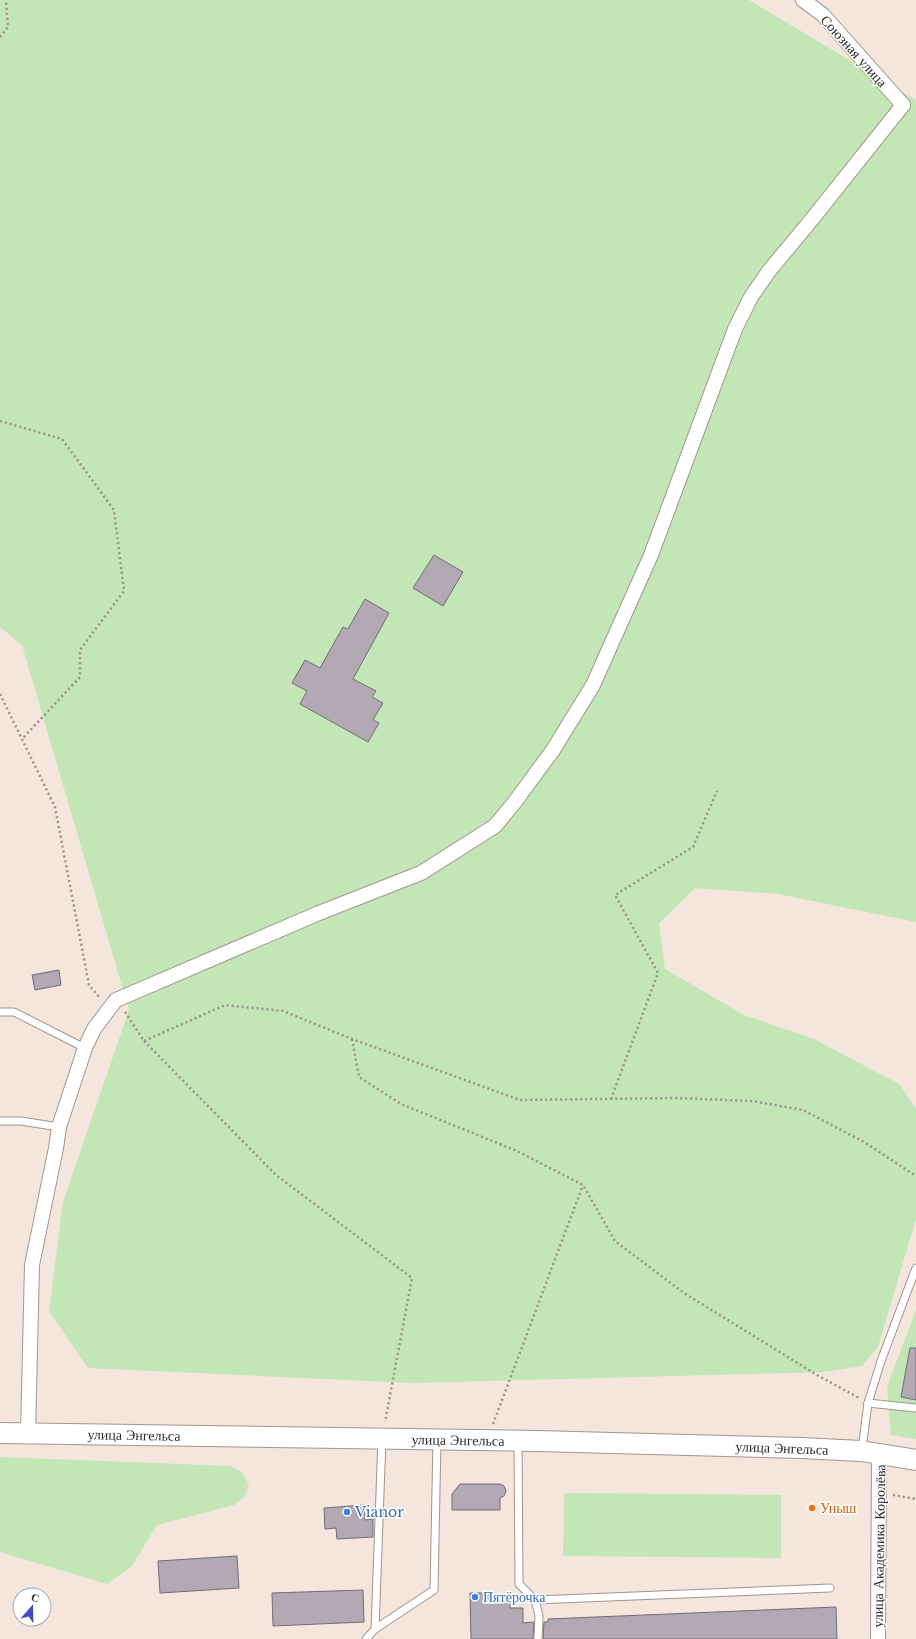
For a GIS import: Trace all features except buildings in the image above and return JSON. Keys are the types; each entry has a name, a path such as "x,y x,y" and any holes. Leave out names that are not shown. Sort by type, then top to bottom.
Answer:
{"main road":[{"name":"улица Энгельса","path":"0,1433 382,1438 802,1448 870,1452 916,1460"}],"street":[{"name":"Союзная улица","path":"803,0 823,15 909,107"},
{"path":"28,1434 32,1265 59,1127 85,1048 94,1029 112,1004 319,913 421,873 495,826 510,809 553,750 592,685 651,555 735,329 751,297 769,271 813,218 909,107"},
{"name":"улица Академика Королёва","path":"870,1452 880,1493 878,1639"}],"lane":[{"path":"0,1012 14,1012 85,1048"},
{"path":"0,1121 21,1121 59,1127"},
{"path":"870,1452 868,1403 881,1361 916,1268"},
{"path":"868,1403 916,1408"},
{"path":"375,1629 382,1438"},
{"path":"366,1639 375,1629 434,1590 437,1440"},
{"path":"518,1441 519,1584 535,1600 539,1616 538,1639"},
{"path":"535,1600 830,1588"}],"path":[{"path":"0,37 8,27 6,0"},
{"path":"0,421 62,439 114,510 124,591 80,650 80,677 22,739"},
{"path":"0,694 55,807 89,985 112,1004 144,1041 276,1175 412,1278 382,1438"},
{"path":"611,1099 658,973 615,895 694,847 717,792"},
{"path":"144,1041 225,1005 284,1011 352,1039 520,1100 676,1098 752,1101 803,1110 864,1142 916,1176"},
{"path":"352,1039 359,1077 401,1104 517,1151 583,1185 615,1241 684,1292 817,1375 868,1403"},
{"path":"486,1441 583,1185"},
{"path":"880,1493 916,1499"}],"green space":[{"path":"0,0 749,0 916,100 916,922 778,894 695,888 659,923 665,969 744,1015 814,1039 899,1084 916,1109 916,1219 878,1347 862,1366 823,1372 412,1383 88,1368 49,1311 63,1202 129,1010 22,645 0,627"},
{"path":"916,1310 916,1439 891,1435 887,1387"},
{"path":"0,1457 231,1466 242,1472 249,1485 244,1497 234,1505 157,1525 131,1567 107,1584 0,1552"},
{"path":"564,1493 781,1495 781,1558 563,1556"}],"place":[{"name":"Уныш","path":"812,1508"},
{"name":"Vianor","path":"347,1512"},
{"name":"Пятёрочка","path":"475,1597"}]}
